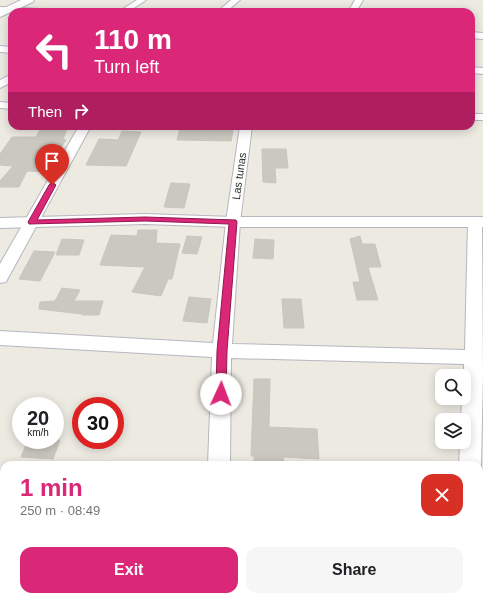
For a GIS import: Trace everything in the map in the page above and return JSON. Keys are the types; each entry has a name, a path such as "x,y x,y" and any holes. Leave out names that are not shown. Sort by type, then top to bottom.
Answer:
{"main road":[{"path":"15,8 30,0"},
{"path":"17,8 40,0"},
{"path":"0,19 8,12"}],"street":[{"path":"129,8 142,0"},
{"path":"226,8 236,0"},
{"path":"0,278 82,130"},
{"name":"Las tunas","path":"219,461 222,351 233,222 245,130"},
{"path":"0,223 145,219 233,222 479,222 478,358 470,461"},
{"path":"0,338 222,351 478,358"}],"building":[{"path":"40,130 67,130 63,139 66,140 53,159 58,160 49,172 27,171 19,187 0,187 0,181 13,166 0,165 0,154 12,137 36,137"},
{"path":"180,130 233,130 231,141 177,140"},
{"path":"122,131 141,132 126,166 86,165 99,139 118,140"},
{"path":"262,149 286,149 288,168 275,168 276,183 263,182"},
{"path":"171,183 190,184 184,208 164,207"},
{"path":"138,230 157,230 156,243 180,244 172,279 168,279 161,296 132,292 145,267 100,265 111,235 137,236"},
{"path":"187,236 202,237 197,254 182,253"},
{"path":"360,236 362,244 375,244 381,267 368,267 378,300 357,300 353,282 360,282 350,239"},
{"path":"62,239 84,240 79,255 56,255"},
{"path":"255,239 274,240 273,259 253,258"},
{"path":"34,251 55,252 40,281 19,279"},
{"path":"62,288 80,290 74,301 103,301 99,315 82,315 39,309 40,302 55,301"},
{"path":"189,297 211,299 207,323 183,321"},
{"path":"282,299 301,299 304,328 284,328"},
{"path":"254,379 270,379 269,427 317,429 319,459 283,457 284,461 254,461 254,456 251,456"},
{"path":"24,449 57,449 53,459 21,457"}],"route":[{"path":"52,185 32,222 145,219 233,222 222,351 221,394"}]}
